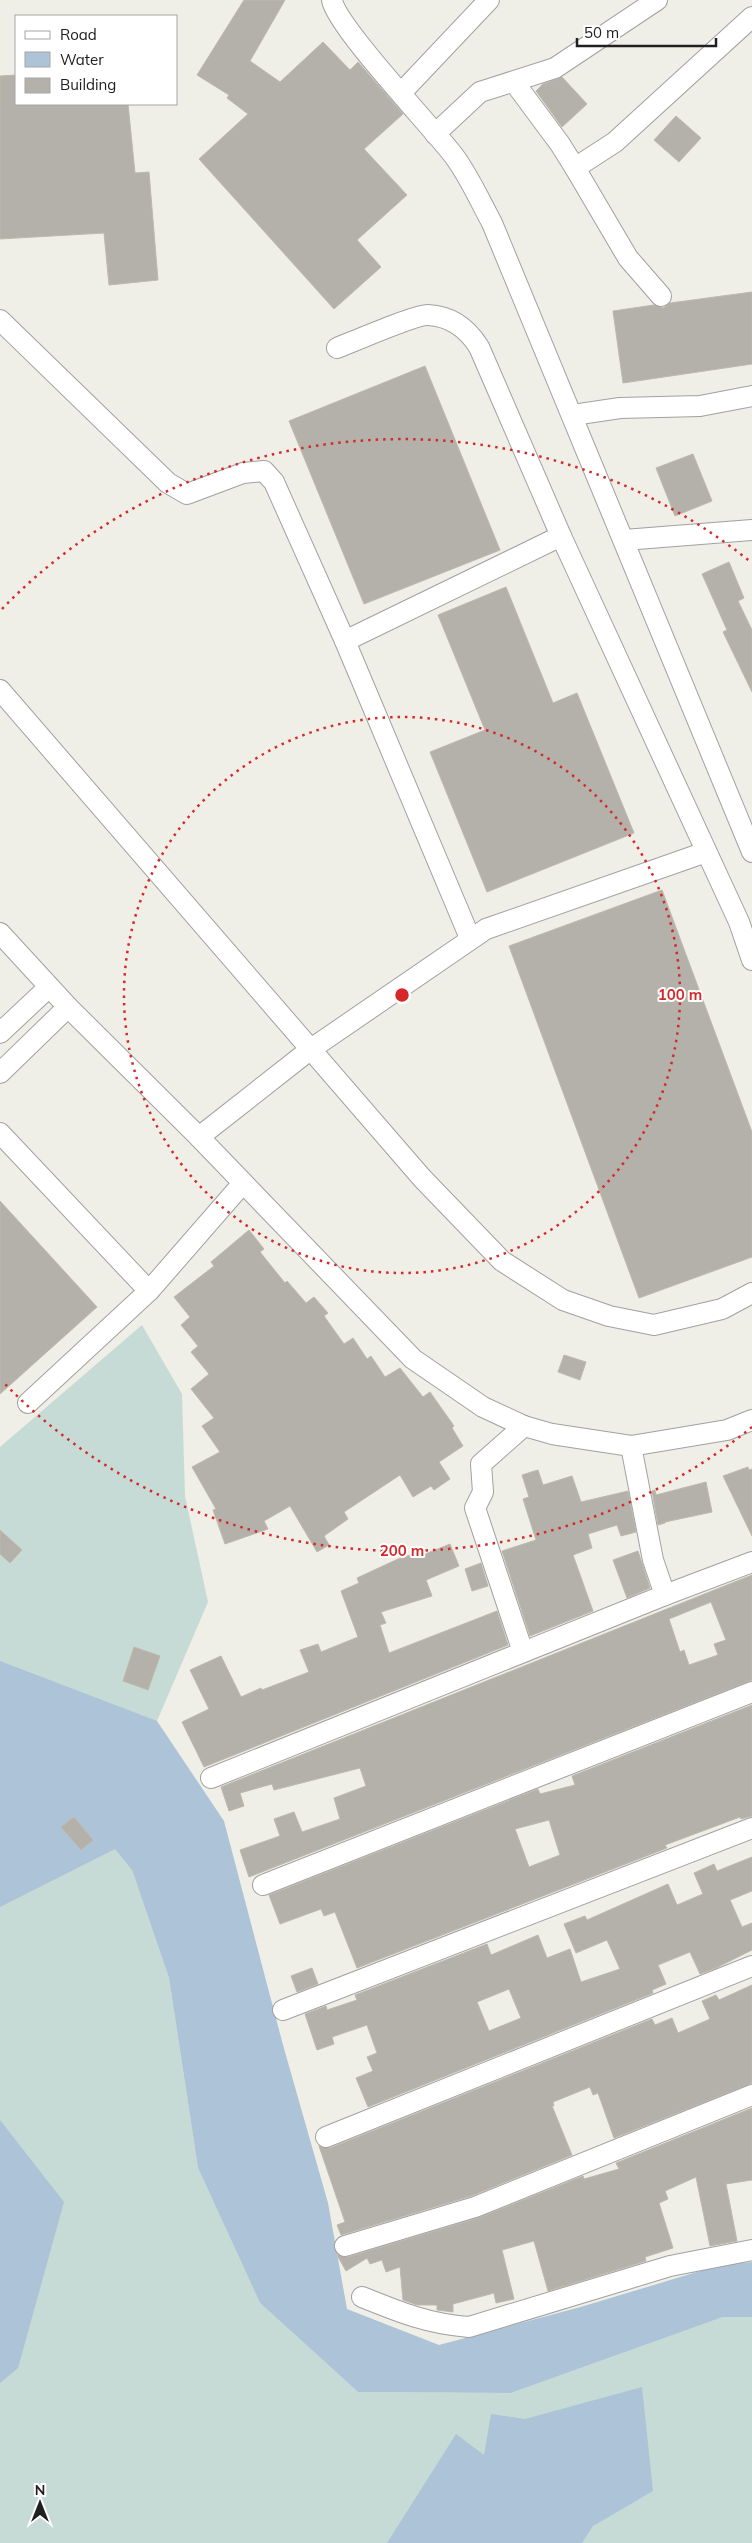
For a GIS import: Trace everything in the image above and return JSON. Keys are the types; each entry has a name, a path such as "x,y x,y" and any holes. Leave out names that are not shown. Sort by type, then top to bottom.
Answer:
{"street":[{"path":"332,0 333,5 350,32 456,158 492,223 573,415 752,852"},
{"path":"401,93 489,0"},
{"path":"435,134 480,92 555,68 656,0"},
{"path":"575,168 615,142 752,17"},
{"path":"514,82 560,144 628,258 661,296"},
{"path":"336,348 427,314 451,319 469,332 479,346 561,536 739,922 752,960"},
{"path":"3,329 168,483 187,494 243,473 264,471 274,482 346,641 470,938"},
{"path":"573,415 620,408 700,406 752,396"},
{"path":"624,540 752,530"},
{"path":"346,641 561,536"},
{"path":"0,690 422,1178 502,1261 562,1300 609,1316 654,1324 722,1309 752,1293"},
{"path":"198,1137 311,1049 470,938 486,929 706,852"},
{"path":"0,933 68,1007 198,1137 413,1359 483,1407 524,1426 552,1434 631,1446 727,1430 752,1420"},
{"path":"0,1033 49,987"},
{"path":"0,1073 68,1007"},
{"path":"0,1133 149,1291"},
{"path":"28,1403 149,1291 243,1183"},
{"path":"523,1652 474,1508 483,1492 481,1464 524,1426"},
{"path":"631,1446 653,1560 665,1595"},
{"path":"211,1778 665,1595 752,1562"},
{"path":"263,1884 752,1692"},
{"path":"283,2010 752,1828"},
{"path":"326,2137 752,1966"},
{"path":"345,2246 474,2207 752,2095"},
{"path":"362,2297 407,2316 441,2325 469,2326 670,2266 752,2250"}],"shaded area":[{"path":"142,1325 182,1394 185,1496 208,1602 157,1721 132,1870 169,1978 198,2168 260,2303 358,2392 511,2393 723,2317 752,2317 752,2543 0,2543 0,1447"}],"water":[{"path":"0,1661 157,1721 224,1821 283,2045 328,2203 347,2309 439,2345 584,2306 720,2265 752,2262 752,2317 723,2317 511,2393 358,2392 260,2303 198,2168 169,1978 132,1870 115,1849 0,1907"},
{"path":"0,2120 64,2202 18,2368 0,2383"},
{"path":"642,2387 653,2491 593,2526 582,2543 387,2543 456,2434 484,2455 491,2414 525,2419"}],"building":[{"path":"244,0 285,0 250,61 280,82 323,42 350,70 358,62 403,114 364,149 407,195 357,240 381,267 334,309 199,159 248,114 227,98 229,95 197,75"},
{"path":"15,75 15,105 128,105 135,173 149,172 158,280 109,285 104,233 0,239 0,76"},
{"path":"562,77 587,104 562,127 536,91 543,84"},
{"path":"676,116 701,138 679,162 654,140"},
{"path":"752,292 752,364 623,383 613,311 654,305 663,308 670,303"},
{"path":"425,366 500,550 364,604 289,421"},
{"path":"693,454 712,501 675,516 656,468"},
{"path":"729,562 744,598 738,601 752,630 752,692 723,632 727,630 702,574"},
{"path":"506,587 553,703 577,693 634,833 487,892 430,752 485,730 438,615"},
{"path":"662,890 752,1132 752,1257 639,1298 509,946"},
{"path":"0,1201 97,1307 0,1394"},
{"path":"249,1230 264,1249 260,1252 285,1283 287,1281 306,1303 314,1297 328,1313 324,1316 344,1344 353,1338 367,1359 371,1356 385,1377 400,1368 423,1397 430,1392 454,1426 452,1428 463,1446 439,1462 450,1479 434,1490 431,1486 413,1497 400,1475 344,1512 348,1519 324,1536 329,1545 317,1552 290,1506 264,1521 268,1529 225,1544 213,1510 216,1509 192,1467 220,1452 202,1426 214,1418 191,1389 209,1374 191,1352 198,1346 181,1325 190,1317 174,1297 214,1266 211,1262"},
{"path":"564,1355 586,1362 580,1380 558,1372"},
{"path":"748,1467 749,1470 752,1469 752,1536 723,1476"},
{"path":"538,1470 543,1485 572,1476 581,1502 628,1491 636,1532 621,1536 617,1525 588,1534 592,1548 573,1555 593,1611 530,1636 502,1551 536,1540 523,1499 529,1497 522,1475"},
{"path":"706,1482 712,1512 658,1525 652,1491 655,1490 656,1495"},
{"path":"0,1530 22,1550 10,1563 0,1554"},
{"path":"450,1544 459,1566 426,1580 432,1596 381,1612 386,1623 380,1625 389,1653 497,1611 508,1645 204,1767 182,1722 209,1709 190,1670 221,1656 241,1697 261,1688 262,1690 309,1672 300,1650 318,1644 321,1652 358,1637 341,1591 359,1583 357,1578 398,1559 416,1553 418,1557"},
{"path":"638,1551 650,1588 627,1598 613,1560"},
{"path":"481,1563 488,1586 472,1591 465,1569"},
{"path":"752,1575 752,1680 249,1877 240,1850 280,1836 274,1819 294,1812 302,1832 340,1819 334,1798 366,1786 360,1768 274,1790 272,1784 240,1793 244,1806 229,1811 221,1787","holes":["711,1602 726,1640 714,1644 718,1655 689,1665 684,1650 680,1652 669,1619"]},
{"path":"134,1647 160,1656 148,1690 123,1681"},
{"path":"752,1705 752,1816 741,1819 740,1817 665,1845 667,1848 357,1968 335,1912 324,1916 321,1909 280,1924 269,1895 538,1789 540,1794 575,1785 572,1776","holes":["549,1820 560,1855 529,1867 515,1829"]},
{"path":"74,1817 93,1840 81,1850 61,1827"},
{"path":"752,1857 752,1891 730,1900 742,1927 752,1923 752,1950 716,1968 700,1974 690,1952 658,1965 666,1984 652,1990 653,1993 368,2107 356,2078 373,2071 367,2057 377,2053 367,2025 332,2037 334,2044 317,2050 305,2014 326,2006 327,2010 357,2000 355,1995 487,1944 491,1955 538,1935 547,1958 570,1949 581,1982 620,1969 607,1940 576,1953 564,1924 585,1916 587,1920 668,1884 677,1905 703,1894 694,1873 714,1864 717,1871","holes":["509,1989 521,2018 489,2031 477,2002"]},
{"path":"312,1968 318,1984 297,1992 291,1976"},
{"path":"752,1985 752,2083 614,2138 598,2093 593,2095 590,2087 553,2102 554,2106 552,2106 572,2155 471,2196 341,2235 337,2225 345,2222 319,2146 330,2148 652,2019 655,2025 672,2018 678,2033 710,2019 702,2001 716,1995 719,2000"},
{"path":"752,2108 752,2180 726,2184 737,2241 710,2246 696,2177 665,2191 668,2199 659,2203 673,2248 645,2257 646,2261 548,2291 534,2241 502,2250 514,2299 496,2303 494,2293 453,2304 453,2312 437,2310 437,2305 417,2305 403,2300 400,2267 386,2272 382,2260 370,2264 367,2258 346,2271 337,2255 348,2257 478,2218 583,2176 584,2179 619,2169 616,2163"}]}
